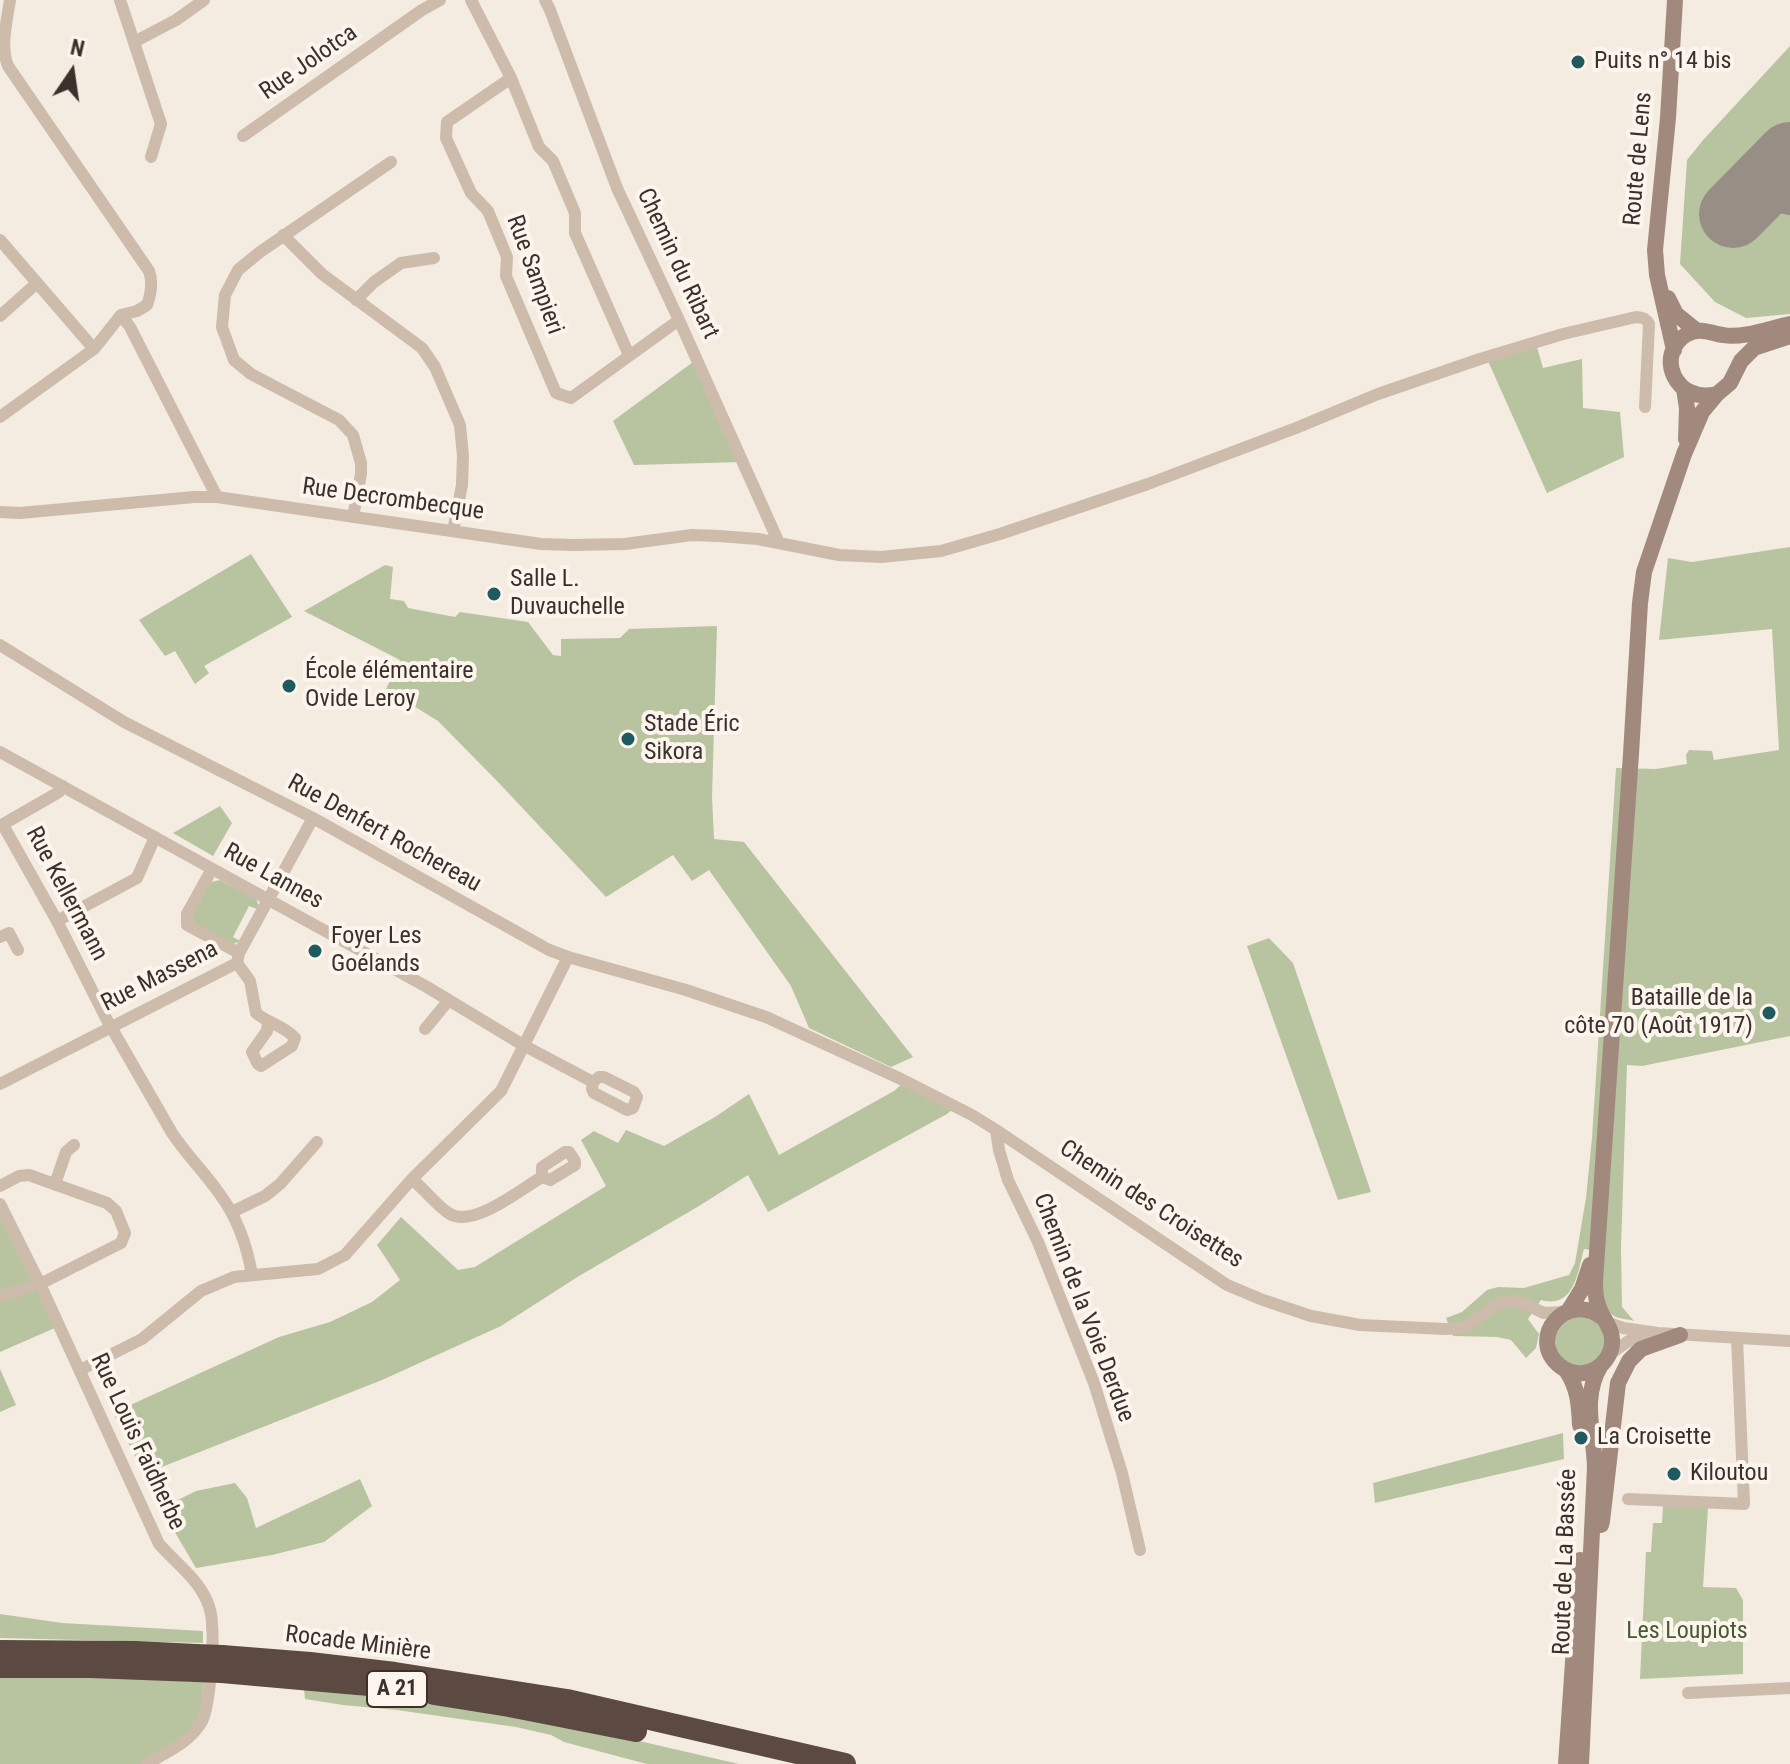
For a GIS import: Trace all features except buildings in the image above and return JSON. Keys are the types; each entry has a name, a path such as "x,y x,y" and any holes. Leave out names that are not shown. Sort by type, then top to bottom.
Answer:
{"highway":[{"name":"Rocade Minière","path":"0,1651 136,1652 196,1663"},
{"name":"Rocade Minière","path":"0,1667 310,1663 567,1700 845,1764"},
{"name":"Rocade Minière","path":"222,1664 496,1704 785,1764"}],"main road":[{"name":"Route de Lens","path":"1672,357 1655,250 1668,118 1675,0"},
{"name":"Route de Lens","path":"1657,275 1676,314 1697,331"},
{"path":"1684,454 1687,408 1684,389 1673,374 1672,357 1679,341 1697,331 1706,330 1722,335 1747,334 1790,324"},
{"path":"1722,335 1733,348 1737,367"},
{"path":"1598,1244 1582,1289 1567,1311 1552,1325 1547,1342 1553,1359 1566,1370 1584,1373 1605,1360 1613,1342 1596,1298 1598,1244 1640,603 1647,558 1702,412 1730,383 1737,367 1754,348 1790,336"},
{"path":"1684,389 1700,396 1717,394"},
{"path":"1567,1311 1590,1310 1604,1320"},
{"path":"1591,1545 1602,1521 1618,1383 1629,1361 1641,1349 1680,1335"},
{"name":"Route de La Bassée","path":"1581,1764 1595,1467 1590,1424 1591,1392 1594,1376 1605,1360"},
{"name":"Route de La Bassée","path":"1566,1370 1579,1397 1585,1467 1566,1764"}],"street":[{"path":"0,416 94,349 121,315 147,305 151,288 149,271 4,58 10,0"},
{"path":"120,0 161,124 151,157"},
{"name":"Rue Jolotca","path":"243,136 440,0"},
{"path":"471,0 511,78 539,147 553,161 575,213 575,233 629,355"},
{"name":"Chemin du Ribart","path":"545,0 617,188 779,543"},
{"path":"134,42 176,20 199,2"},
{"name":"Rue Sampieri","path":"511,78 447,122 446,138 471,193 488,211 507,257 506,276 556,393 571,398 679,320"},
{"path":"353,517 361,463 353,435 339,420 251,374 234,360 222,327 225,295 238,270 283,235 391,162"},
{"path":"283,235 322,274 422,348 435,367 460,425 462,485 453,531"},
{"path":"0,240 94,349"},
{"path":"356,300 374,282 401,263 434,258"},
{"path":"0,316 37,283"},
{"path":"121,315 217,497"},
{"name":"Rue Decrombecque","path":"0,512 217,497 541,544 625,544 692,535 719,536 779,543 839,555 881,557 941,551 1000,534 1148,484 1378,394 1563,334 1642,317 1649,324 1647,362"},
{"path":"1645,407 1647,362 1672,357"},
{"name":"Rue Denfert Rochereau","path":"0,645 124,722 313,818 523,937 568,957 686,990 766,1017"},
{"name":"Rue Lannes","path":"0,752 593,1082"},
{"path":"2,825 59,792 63,786"},
{"name":"Rue Massena","path":"0,1084 238,958 313,818"},
{"name":"Rue Kellermann","path":"2,825 57,921 111,1027 183,1150 232,1212 243,1236 252,1275"},
{"path":"57,921 137,878 155,837"},
{"path":"212,869 187,914 187,925 238,958 250,981 256,1013 268,1022"},
{"path":"0,937 9,933 18,950"},
{"path":"80,1370 142,1339 201,1291 234,1277 318,1269 345,1255 412,1179 501,1091 568,957"},
{"path":"425,1029 449,1000"},
{"name":"Chemin des Croisettes","path":"766,1017 972,1115 1227,1285 1263,1300 1311,1316 1360,1325 1446,1329 1467,1326 1495,1305 1508,1301 1518,1301 1544,1313 1567,1311"},
{"name":"Chemin de la Voie Derdue","path":"996,1130 1008,1180 1038,1242 1094,1383 1122,1473 1140,1550"},
{"path":"232,1212 265,1196 280,1184 317,1142"},
{"path":"55,1184 66,1152 74,1145"},
{"path":"0,1186 19,1176 29,1175 107,1203 116,1211 125,1233 121,1243 40,1284 0,1296"},
{"path":"412,1179 450,1214 464,1218 480,1214 542,1177"},
{"name":"Rue Louis Faidherbe","path":"0,1204 159,1544 190,1576 208,1603 212,1624 202,1722 184,1742 147,1764"},
{"path":"1530,1308 1544,1330 1547,1342"},
{"path":"1604,1320 1623,1328 1648,1332 1790,1341"},
{"path":"1605,1360 1627,1342 1648,1332"},
{"path":"1628,1499 1744,1504 1737,1338"},
{"path":"1688,1693 1790,1688"}],"green space":[{"path":"1790,46 1790,314 1746,318 1715,302 1680,264 1687,160"},
{"path":"1537,347 1543,368 1582,359 1583,408 1620,412 1624,457 1547,493 1488,361"},
{"path":"697,359 742,462 634,465 613,421"},
{"path":"1790,547 1790,1036 1642,1066 1627,1065 1622,1307 1634,1321 1616,1317 1609,1311 1602,1286 1604,1252 1584,1249 1576,1280 1568,1294 1555,1301 1541,1300 1528,1319 1539,1334 1536,1348 1526,1358 1511,1340 1453,1336 1446,1318 1462,1312 1487,1290 1498,1287 1524,1288 1569,1275 1575,1263 1592,1138 1616,768 1656,769 1687,764 1689,750 1712,751 1714,760 1779,750 1772,629 1659,640 1668,558 1692,562"},
{"path":"251,554 292,617 204,666 209,673 195,684 175,651 165,656 139,620"},
{"path":"385,565 393,567 390,599 404,601 408,608 455,617 460,612 528,622 553,655 561,656 561,639 620,638 629,629 717,626 712,797 714,839 744,842 913,1057 891,1067 809,1028 791,986 709,870 692,881 673,855 606,897 438,721 386,689 400,660 304,611"},
{"path":"220,806 232,823 213,856 173,833"},
{"path":"220,880 256,899 259,906 257,909 249,906 233,937 240,941 231,945 194,924 192,916 211,882"},
{"path":"1269,938 1293,963 1371,1192 1338,1200 1247,946"},
{"path":"905,1081 956,1106 947,1114 768,1212 748,1175 501,1326 382,1380 144,1474 113,1413 279,1337 330,1322 372,1302 400,1280 377,1245 401,1217 458,1270 475,1267 606,1186 581,1140 594,1131 618,1143 626,1130 664,1146 749,1094 779,1155 894,1091"},
{"path":"0,1204 57,1327 0,1352"},
{"path":"1577,1314 1601,1324 1607,1344 1596,1363 1575,1367 1557,1355 1554,1334 1567,1317"},
{"path":"0,1369 16,1405 0,1412"},
{"path":"1563,1433 1564,1459 1375,1503 1373,1483"},
{"path":"360,1479 372,1506 324,1542 272,1555 196,1568 170,1524 168,1505 196,1491 235,1483 247,1498 256,1528"},
{"name":"Les Loupiots","path":"1663,1506 1708,1508 1703,1587 1736,1588 1743,1600 1743,1674 1640,1679 1646,1552 1651,1552 1653,1523 1662,1523"},
{"path":"0,1614 62,1623 203,1631 203,1643 0,1638"},
{"path":"0,1677 204,1682 201,1709 195,1723 186,1735 143,1764 0,1764"},
{"path":"304,1689 460,1707 639,1741 739,1764 647,1764 516,1727 305,1699"}],"taxiway":[{"path":"1752,194 1790,201"}],"runway":[{"path":"1733,214 1790,156"}],"place":[{"name":"Puits n° 14 bis","path":"1578,62"},
{"name":"Salle L. Duvauchelle","path":"494,594"},
{"name":"École élémentaire Ovide Leroy","path":"289,686"},
{"name":"Stade Éric Sikora","path":"628,739"},
{"name":"Foyer Les Goélands","path":"315,951"},
{"name":"Bataille de la côte 70 (Août 1917)","path":"1769,1013"},
{"name":"La Croisette","path":"1581,1438"},
{"name":"Kiloutou","path":"1674,1474"}]}
